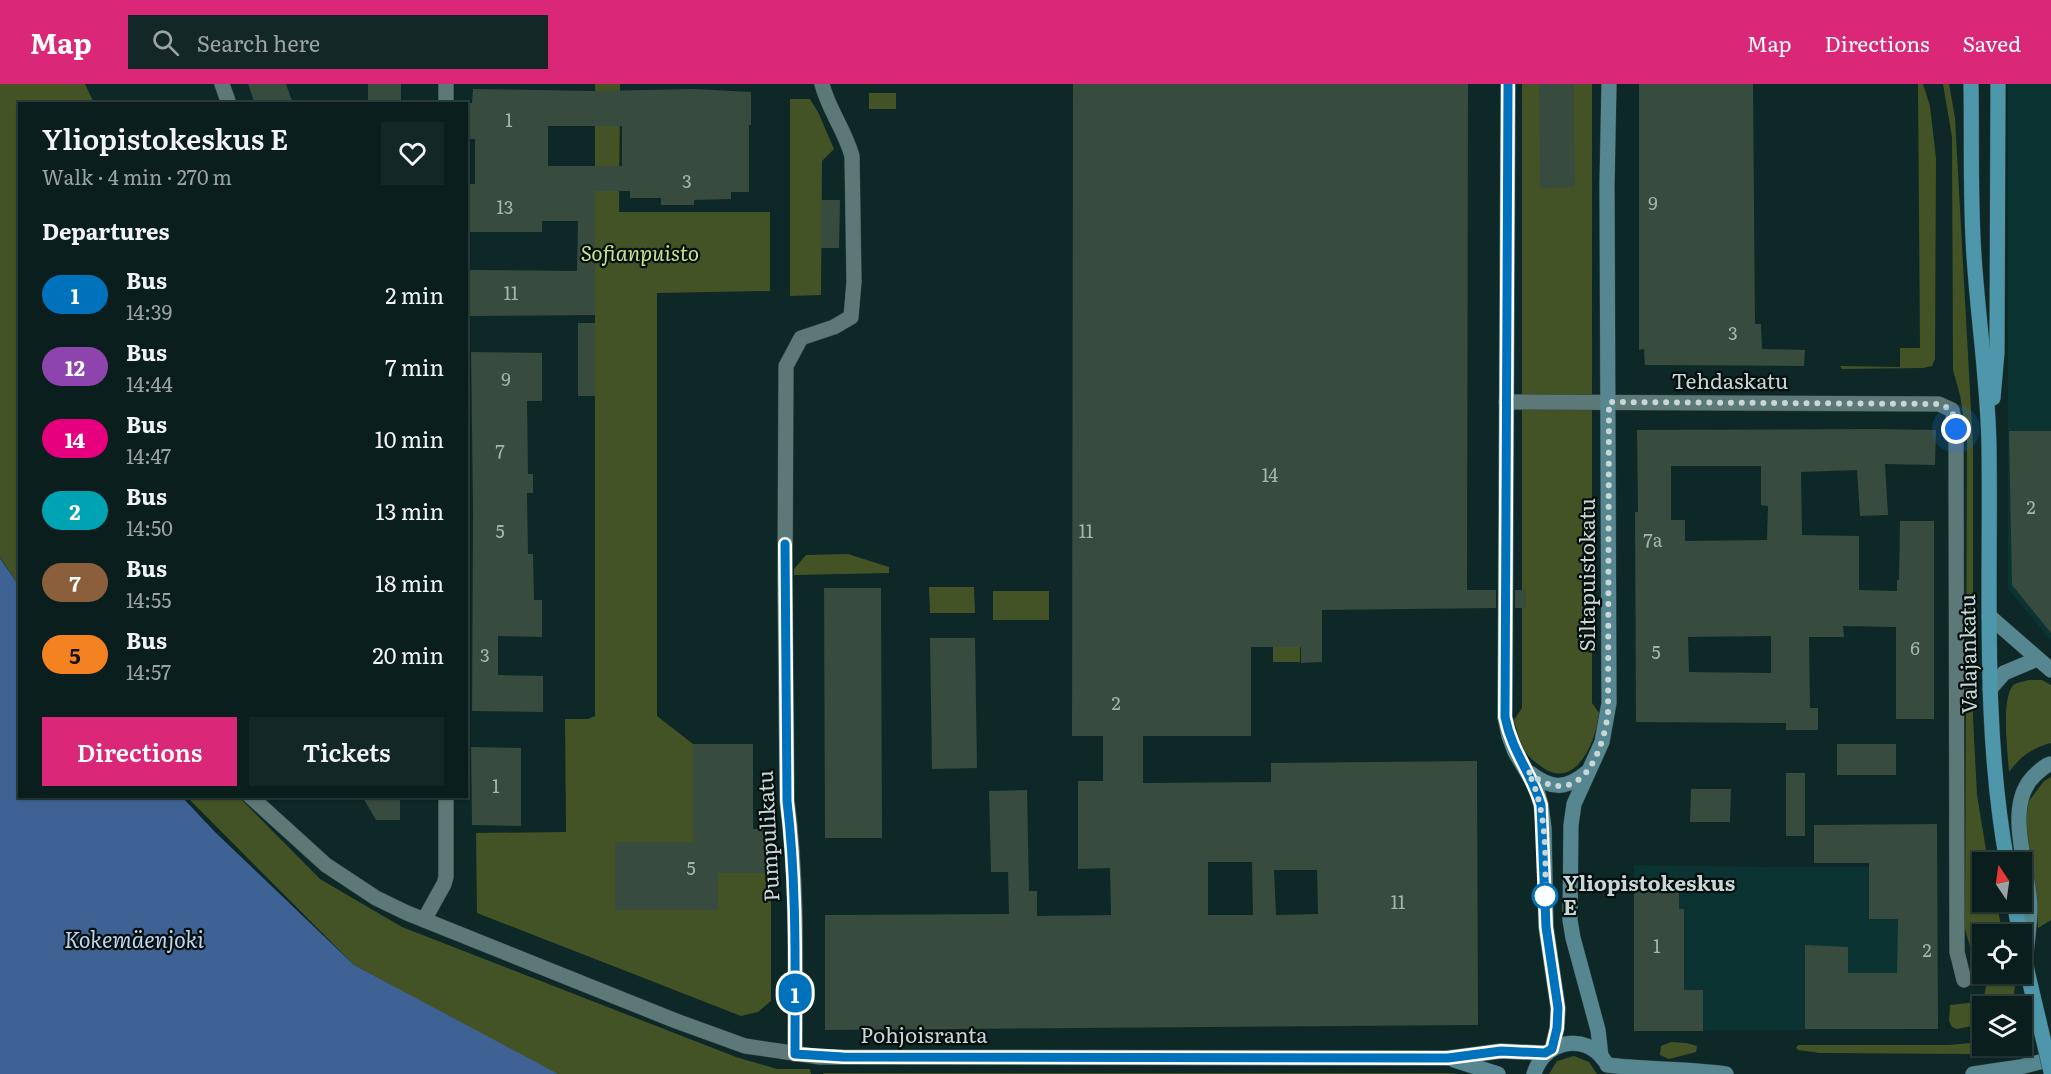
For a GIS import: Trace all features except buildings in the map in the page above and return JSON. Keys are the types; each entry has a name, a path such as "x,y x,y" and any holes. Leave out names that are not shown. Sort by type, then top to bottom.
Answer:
{"main road":[{"path":"1508,84 1505,717 1512,744 1536,787 1541,805 1544,828 1546,927 1558,1008 1557,1028 1549,1051 1537,1065 1534,1074"},
{"name":"Siltapuistokatu","path":"1606,1065 1573,938 1569,902 1570,825 1574,804 1602,742 1610,703 1607,184 1609,84"},
{"name":"Valajankatu","path":"1989,443 1997,351 1998,84"},
{"name":"Valajankatu","path":"1971,86 1974,254 1989,443 1990,689 1998,816 2005,852"},
{"path":"1989,616 2051,670"},
{"path":"1990,689 2004,673 2037,659"},
{"path":"2029,924 2030,906 2019,820 2021,797 2030,780 2051,764"},
{"path":"1528,771 1542,782 1557,786 1573,784 1590,770"},
{"path":"2030,984 2051,1072"},
{"name":"Pohjoisranta","path":"1448,1058 1501,1051 1549,1051 1566,1043 1582,1044 1606,1065 1654,1070 1699,1070 1726,1074"},
{"name":"Pohjoisranta","path":"1448,1058 1498,1074"},
{"path":"1973,1074 2020,1067 2051,1059"}],"street":[{"path":"222,84 228,102"},
{"path":"446,84 446,102"},
{"name":"Pumpulikatu","path":"795,1054 794,907 791,830 787,801 786,366 801,338 834,327 851,317 854,282 852,156 847,138 825,97 822,84"},
{"name":"Tehdaskatu","path":"1506,402 1939,404 1952,410 1956,429 1957,952 1964,980"},
{"name":"Pohjoisranta","path":"252,798 326,865 375,898 424,920 676,1021 746,1046 832,1057 1448,1058"},
{"path":"424,920 446,877 446,798"}],"shaded area":[{"path":"2008,84 2051,84 2051,641 2008,589"},
{"path":"1634,865 1935,867 1935,1029 1634,1031"}],"green space":[{"path":"0,84 85,84 94,102 18,102 18,584 0,557"},
{"name":"Sofianpuisto","path":"595,84 620,84 619,212 770,212 770,291 657,293 657,716 693,744 693,842 615,842 615,910 718,910 718,873 771,873 771,1001 758,1012 741,1016 477,913 476,833 566,832 565,719 588,719 595,716"},
{"path":"1522,84 1592,84 1592,703 1599,713 1588,750 1572,769 1562,773 1551,772 1528,755 1514,720 1522,708"},
{"path":"1918,84 1923,84 1930,106 1936,158 1935,359 1932,366 1923,368 1842,369 1840,366 1900,367 1900,348 1920,348"},
{"path":"1943,84 1949,84 1955,118 1973,446 1973,718 1977,795 1986,852 1972,852 1972,912 1998,912 2001,924 1972,924 1972,952 1965,929 1967,440 1960,395 1953,370 1952,137"},
{"path":"869,93 896,93 896,109 869,109"},
{"path":"790,99 810,99 834,149 822,161 821,295 790,296"},
{"path":"848,554 889,567 889,573 794,575 794,569 806,555"},
{"path":"929,587 974,587 975,613 930,613"},
{"path":"993,591 1049,591 1049,620 993,620"},
{"path":"1273,647 1300,647 1300,662 1273,662"},
{"path":"2029,680 2042,680 2051,685 2051,743 2027,753 2009,772 2006,725 2008,699 2010,690 2015,684"},
{"path":"2051,777 2051,920 2038,928 2032,852 2028,852 2023,829 2029,801 2044,781"},
{"path":"188,798 240,798 320,879 402,927 736,1057 777,1069 810,1069 811,1074 559,1074 547,1070 354,965"},
{"path":"1987,984 2014,984 2014,996 1984,996"},
{"path":"1972,1003 1972,1026 1957,1029 1952,1027 1949,1021 1950,1005"},
{"path":"1671,1042 1697,1046 1696,1052 1669,1059 1660,1055 1661,1046"},
{"path":"1972,1043 1972,1054 1820,1053 1796,1048 1798,1045"},
{"path":"1574,1056 1589,1062 1597,1074 1549,1074 1557,1061"},
{"path":"1448,1073 1458,1074 823,1074"}],"water":[{"name":"Kokemäenjoki","path":"0,558 18,585 18,798 183,798 215,832 354,965 558,1074 0,1074"}],"bus line":[{"name":"1","path":"785,544 787,801 791,830 794,918 795,1054 816,1057 1448,1058 1501,1051 1545,1053 1552,1049 1557,1028 1558,1008 1546,927 1544,828 1541,805 1536,787 1515,752 1505,717 1508,84"}],"place":[{"name":"Yliopistokeskus E","path":"1545,896"}],"route":[{"path":"1545,896 1544,828 1541,805 1528,771 1542,782 1557,786 1573,784 1590,770 1602,742 1610,703 1609,402 1939,404 1952,410 1956,429"}]}
